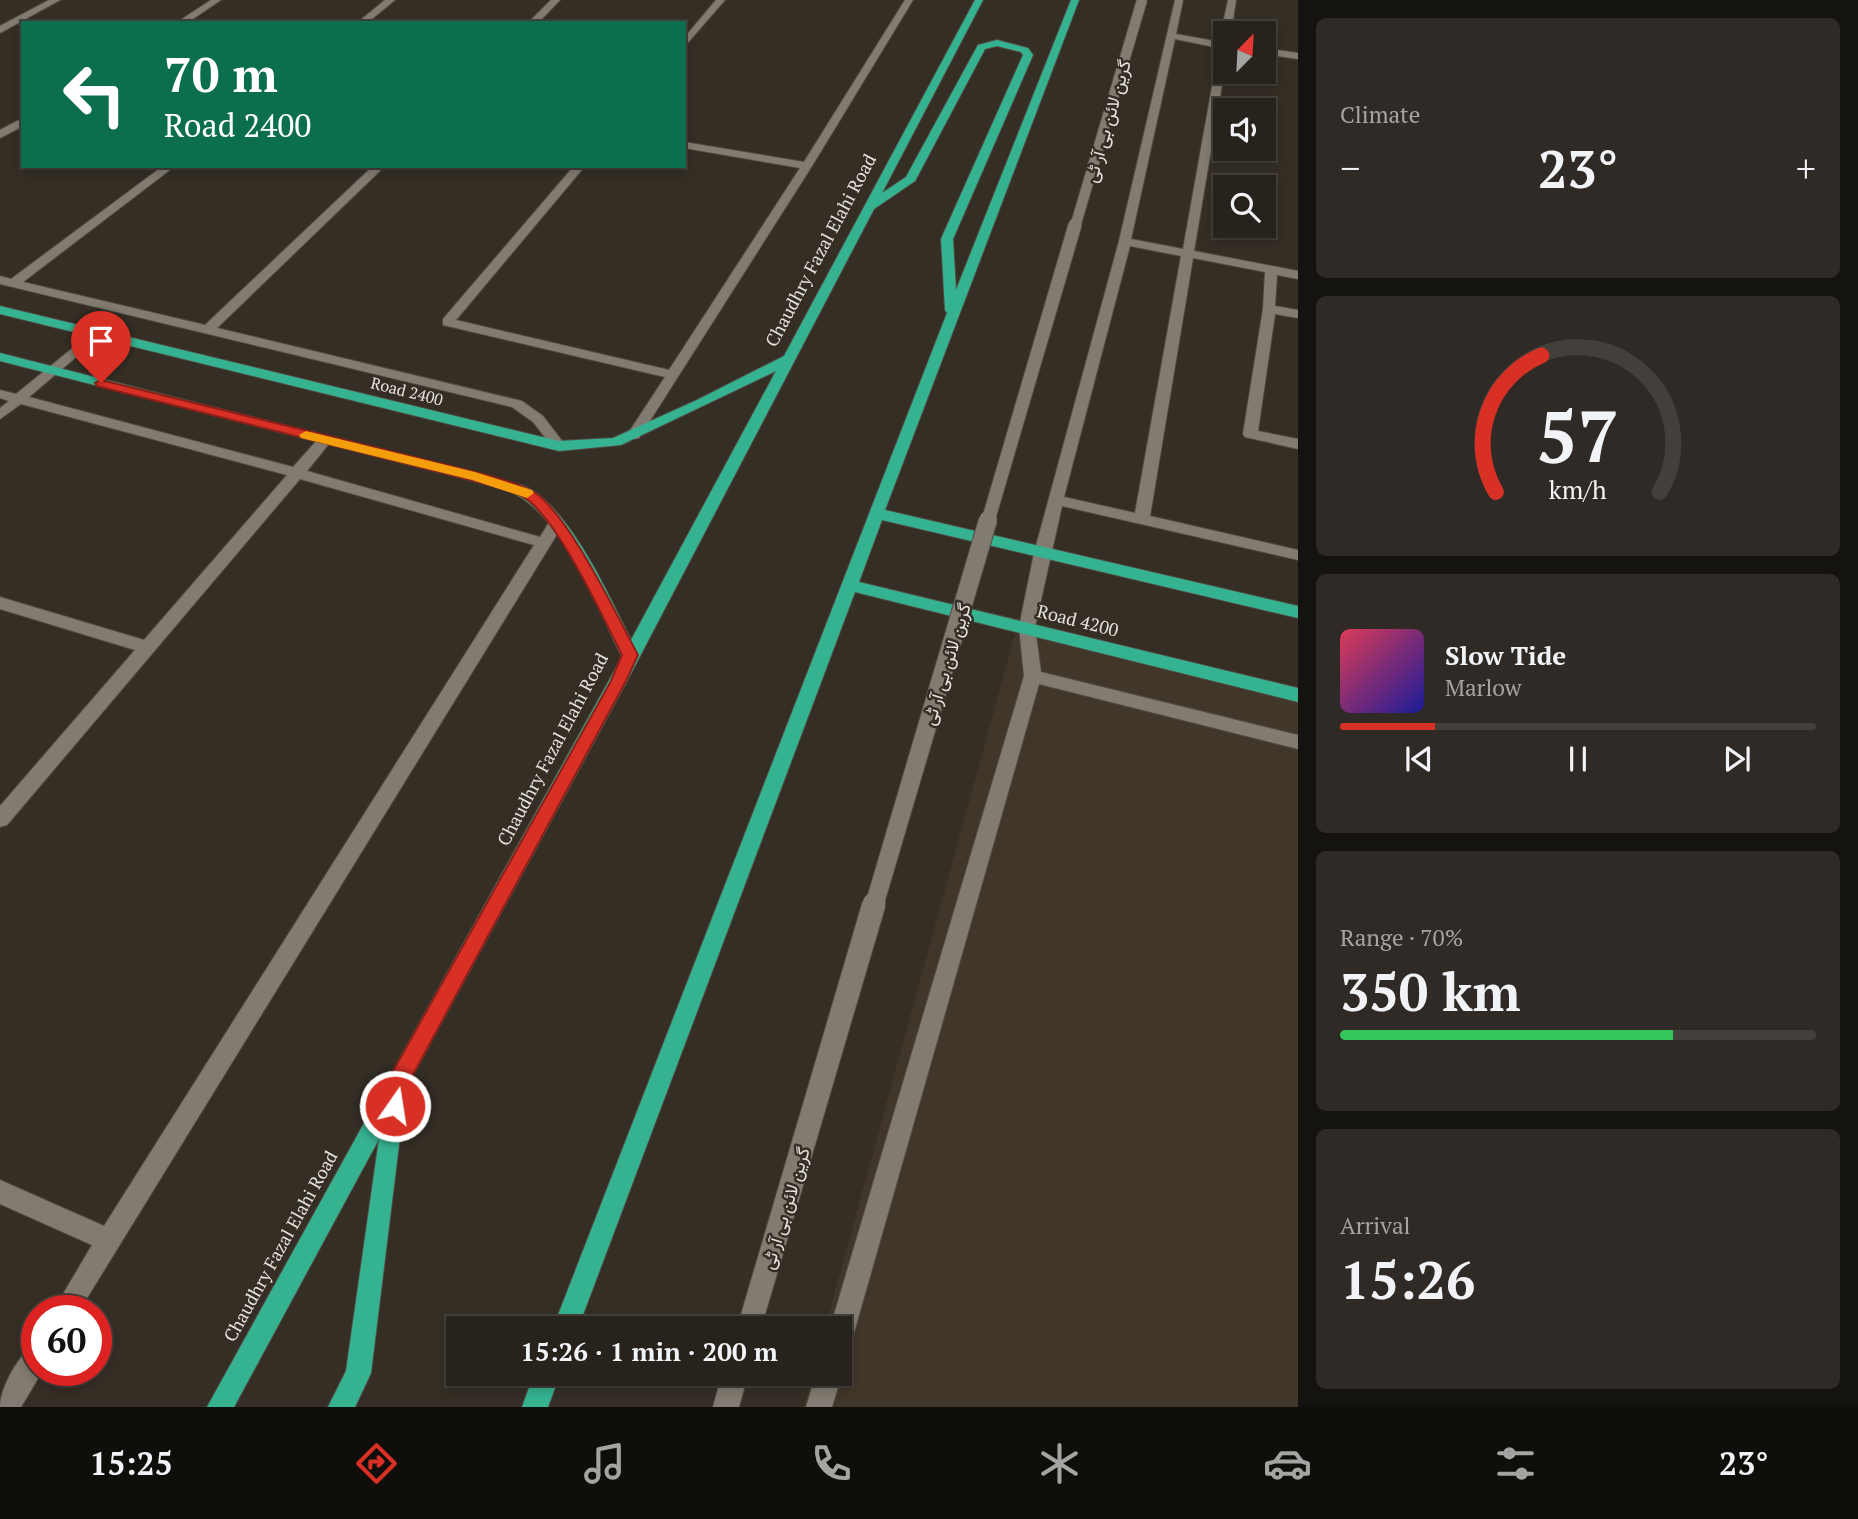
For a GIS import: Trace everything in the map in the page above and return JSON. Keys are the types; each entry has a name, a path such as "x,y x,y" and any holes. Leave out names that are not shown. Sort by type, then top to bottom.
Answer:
{"main road":[{"name":"Chaudhry Fazal Elahi Road","path":"220,1407 618,681 979,0"},
{"path":"570,1316 795,733 875,513 1075,0"},
{"path":"870,206 911,179 981,47 997,43 1025,50 1028,55 947,239 951,317"},
{"name":"Road 2400","path":"0,310 559,446 600,445 634,435 792,357"},
{"path":"0,358 475,477 529,494 556,523 592,581 630,655"},
{"path":"875,513 1298,612"},
{"name":"Road 4200","path":"849,584 1298,695"},
{"path":"341,1407 358,1373 399,1080"},
{"path":"534,1407 542,1386"}],"street":[{"path":"22,21 56,0"},
{"path":"183,21 217,0"},
{"path":"363,21 391,0"},
{"path":"534,21 556,0"},
{"path":"686,42 721,0"},
{"path":"634,435 807,166 909,0"},
{"name":"گرین لائن بی آر ٹی","path":"753,1316 1142,0"},
{"path":"846,1316 1033,676 1027,628 1042,552 1125,242 1180,0"},
{"path":"1228,21 1232,0"},
{"path":"0,19 19,23"},
{"path":"0,30 19,23"},
{"path":"1172,36 1213,40"},
{"path":"1276,53 1298,56"},
{"path":"1142,519 1218,84"},
{"path":"0,135 21,122"},
{"path":"686,145 807,166"},
{"path":"14,283 167,168"},
{"path":"208,330 378,168"},
{"path":"578,168 448,322 673,374"},
{"path":"1125,242 1298,275"},
{"path":"1271,269 1269,309 1250,434 1298,444"},
{"path":"0,279 517,404 538,419 559,446"},
{"path":"1269,309 1298,314"},
{"path":"0,415 96,333"},
{"path":"0,394 297,473 544,543"},
{"path":"0,819 325,440"},
{"path":"1056,500 1298,555"},
{"path":"75,1295 556,523"},
{"path":"0,603 148,647"},
{"path":"1033,676 1298,742"},
{"path":"0,1192 108,1240"},
{"path":"6,1407 21,1383"},
{"path":"726,1407 732,1386"},
{"path":"819,1407 825,1386"}],"shaded area":[{"path":"1017,626 1298,696 1298,1407 804,1407 810,1386 852,1386 852,1316 828,1316"}],"slow traffic":[{"path":"306,435 475,477 527,493"}],"route":[{"path":"101,383 475,477 529,494 556,523 592,581 630,655 399,1080 395,1106"}]}
